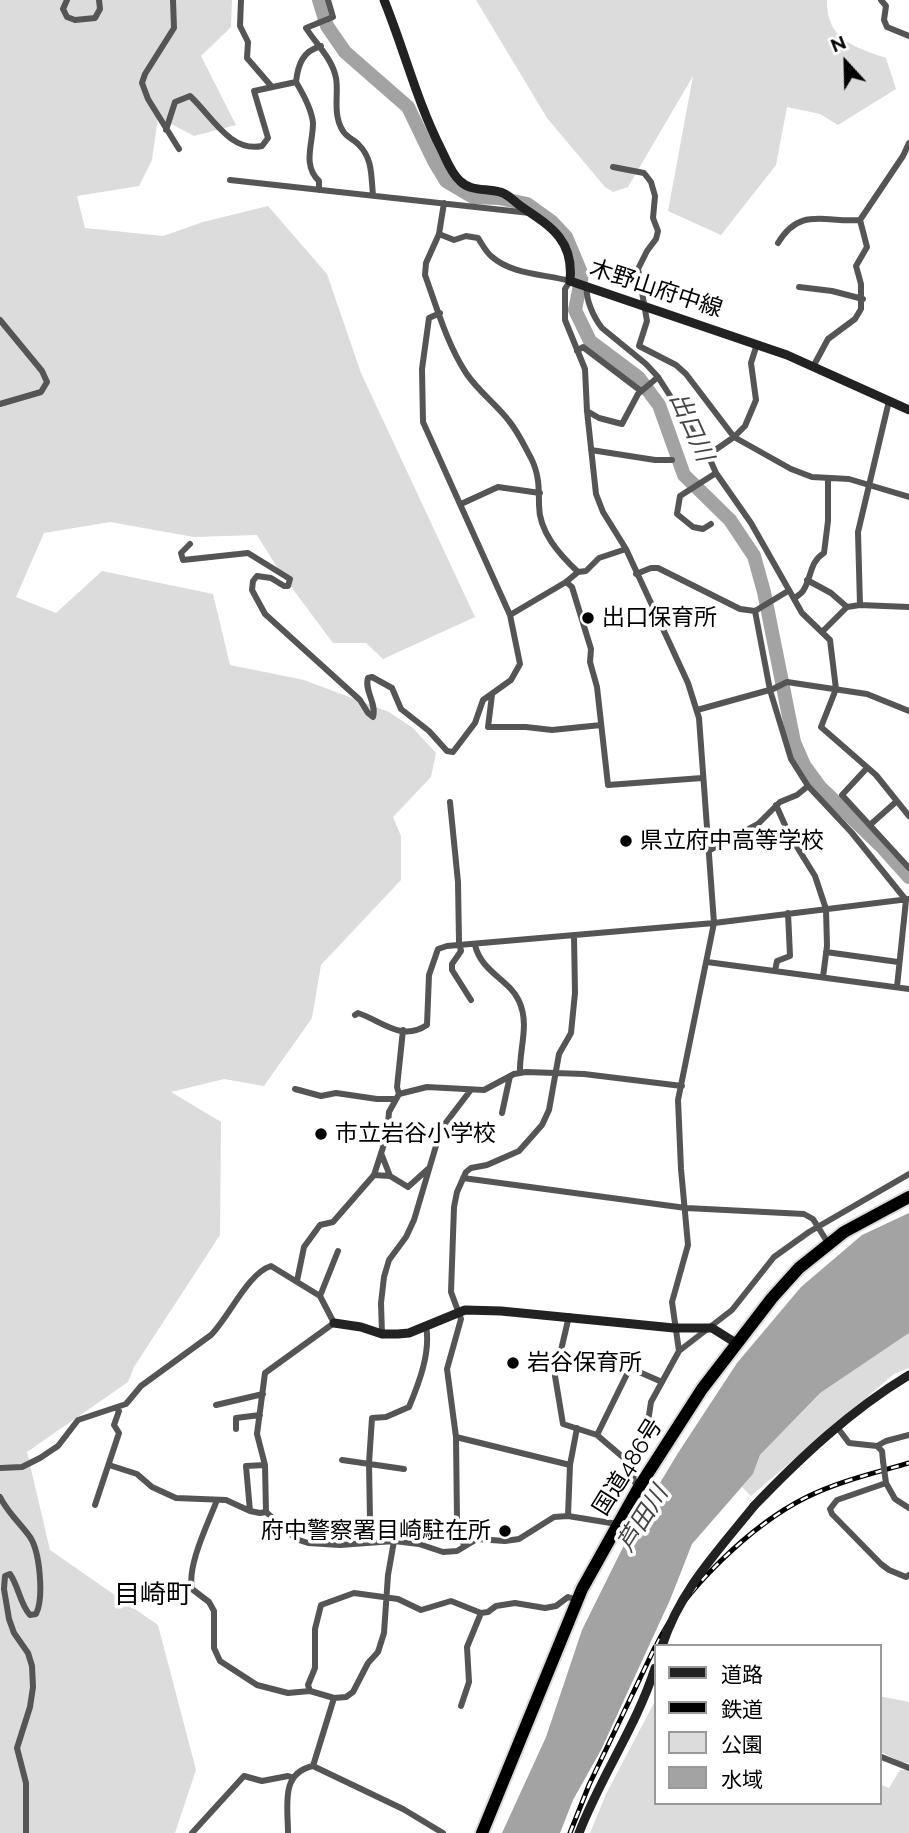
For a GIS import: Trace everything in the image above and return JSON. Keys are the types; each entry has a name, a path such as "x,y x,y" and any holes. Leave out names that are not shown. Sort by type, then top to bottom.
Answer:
{"highway":[{"name":"国道486号","path":"482,1833 577,1600 617,1524 702,1389 736,1343 799,1268 828,1243 909,1197"}],"street":[{"path":"67,0 63,9 67,17 88,20 95,18 100,9 99,0"},
{"path":"173,0 174,28 142,83 148,99 179,149"},
{"path":"241,0 240,26 248,42 247,58 272,87"},
{"path":"328,0 333,17 306,27 313,40 321,46 336,79 335,102 343,131 360,145 370,162 373,195"},
{"name":"木野山府中線","path":"384,0 429,127 460,182 475,189 507,195 550,225 568,253 572,282 814,365 909,410"},
{"path":"881,0 886,6 884,20 887,27 909,36"},
{"path":"319,190 319,181 312,175 309,167 313,120 296,82 298,63 314,48 321,46"},
{"path":"166,130 175,102 190,96 230,139 248,148 262,146 268,138 254,91 296,82"},
{"path":"814,365 828,339 855,319 863,299 856,266 867,247 860,220 909,143"},
{"path":"613,167 644,173 655,196 653,218 658,231 638,269 647,321 639,346 676,365 686,374 734,438 791,469 812,477 849,479 909,497"},
{"path":"230,180 532,213"},
{"path":"444,203 439,234 426,262 425,275 455,356 468,377 509,420 533,462 540,493 538,506 544,529 562,557 578,572"},
{"path":"778,243 786,230 812,217 841,222 860,220"},
{"path":"439,234 454,240 466,236 478,238 491,256 499,261 531,273 572,282"},
{"path":"572,282 565,289 565,320 585,369 596,494 603,512 626,549 688,684 697,710 714,923 678,1100 688,1245 672,1302 678,1351"},
{"path":"587,286 586,292 597,321 646,364 751,523 802,613 830,640 836,689 821,727 867,768 909,816"},
{"path":"799,287 832,290 863,299"},
{"path":"190,544 181,553 183,560 248,553 290,579 288,586 271,578 257,576 253,581 252,590 265,614 360,700 368,713 373,716 375,711 367,684 372,677 393,688 401,709 429,731 447,751 453,752 475,723 483,700 511,680 520,664 510,615 423,422 422,369 429,318 440,313"},
{"path":"0,320 42,371 47,382 41,392 0,404"},
{"path":"708,455 734,438 745,426 756,400 751,363 757,344"},
{"path":"577,351 583,347 641,391"},
{"path":"587,411 622,424 641,391 655,380"},
{"path":"860,605 858,532 889,401"},
{"path":"591,450 672,460"},
{"path":"711,524 703,529 694,527 677,514 680,496 716,472"},
{"path":"794,599 803,591 809,570 824,553 828,521 828,478"},
{"path":"461,504 498,487 540,493"},
{"path":"510,615 578,572 586,571 599,558 626,549"},
{"path":"636,574 657,568 740,609 755,611 788,591"},
{"path":"807,580 831,593 847,607"},
{"path":"566,582 572,587 592,649 590,662 597,687 608,785 702,778"},
{"path":"823,631 847,607 909,607"},
{"path":"755,611 771,689 791,759 808,786 908,900 898,962 897,987"},
{"path":"697,710 787,682 867,694 909,711"},
{"path":"488,727 492,695"},
{"path":"475,723 488,727 552,730 601,725"},
{"path":"867,768 842,795 909,868"},
{"path":"708,850 758,824 776,805 808,786"},
{"path":"871,824 897,801"},
{"path":"450,802 457,882 458,942 461,946 461,951 452,964 452,970 471,1000"},
{"path":"776,805 789,834 815,876 826,908 823,977"},
{"path":"355,1015 358,1013 369,1017 395,1031 420,1030 427,1025 429,975 438,949 714,923 908,900"},
{"path":"775,971 777,961 790,956 788,913"},
{"path":"464,1546 457,1519 456,1437 447,1369 461,1319 451,1292 454,1207 463,1178 471,1168 500,1160 519,1151 532,1139 549,1110 559,1054 571,1033 575,993 574,935"},
{"path":"475,945 481,961 519,999 525,1024 520,1073"},
{"path":"826,952 898,962"},
{"path":"900,952 909,953"},
{"path":"707,962 909,989"},
{"path":"296,1281 304,1247 320,1225 333,1222 374,1175 387,1135 389,1112 397,1096 403,1030"},
{"path":"295,1089 321,1096 336,1093 377,1099 427,1087 484,1090 520,1073 584,1074 682,1086"},
{"path":"502,1113 510,1076"},
{"path":"382,1334 381,1303 389,1260 406,1237 414,1220 441,1129 470,1091"},
{"path":"381,1153 390,1176"},
{"path":"374,1175 390,1176 408,1187 428,1169"},
{"path":"639,1487 634,1481 632,1465 648,1422 652,1402 678,1351 732,1310 774,1257 819,1226 909,1174"},
{"path":"463,1178 686,1208 803,1214 813,1219 828,1243"},
{"path":"320,1296 338,1251"},
{"path":"0,1468 22,1466 40,1458 58,1446 78,1420 126,1404 141,1386 211,1335 254,1278 266,1267 275,1267 320,1296 334,1323"},
{"path":"617,1524 598,1519 554,1517 519,1539 477,1539 457,1551 443,1552 419,1544 394,1541 340,1545 308,1543 296,1539 266,1512 265,1465 257,1434 265,1373 334,1323 361,1327 382,1334 408,1333 460,1312 501,1311 674,1328 712,1328 736,1343"},
{"path":"569,1316 555,1376 563,1424 597,1435 632,1465"},
{"path":"364,1542 370,1519 369,1463 372,1418 386,1417 410,1408 421,1378 428,1334 426,1326"},
{"path":"597,1435 629,1368 662,1382"},
{"path":"663,1644 677,1608 689,1587 754,1506 837,1427 909,1374"},
{"path":"216,1405 263,1394"},
{"path":"95,1505 119,1433 114,1425 119,1411 116,1408"},
{"path":"236,1429 236,1418 260,1415"},
{"path":"837,1427 849,1443 877,1446 909,1435"},
{"path":"568,1516 570,1465 577,1428"},
{"path":"456,1437 570,1465"},
{"path":"877,1446 882,1451 886,1483 895,1499 909,1508"},
{"path":"342,1460 404,1469"},
{"path":"108,1465 138,1475 152,1488 176,1498 226,1500 250,1511 266,1512"},
{"path":"250,1511 246,1466 265,1465"},
{"path":"886,1483 837,1500 830,1508 832,1514 881,1564 897,1574 906,1577 909,1575"},
{"path":"0,1497 8,1513 31,1539 37,1555 40,1589 39,1609 36,1614 30,1615 14,1579 10,1574 5,1576 4,1589 9,1619 14,1633 28,1653 32,1666 30,1707 17,1748 26,1783 26,1833"},
{"path":"217,1500 194,1565 190,1581 192,1589 209,1602 214,1611 214,1648 220,1661 257,1685 288,1693 310,1691 334,1698 346,1697 353,1692 368,1663 378,1652 384,1633 388,1575 394,1541"},
{"path":"310,1691 308,1685 315,1668 316,1629 321,1605 354,1593 398,1599 421,1610 451,1601 481,1613 496,1606 515,1603 545,1608 556,1606 568,1597 577,1600"},
{"path":"461,1706 469,1682 467,1647 481,1613"},
{"path":"579,1833 591,1802 648,1689 654,1671"},
{"path":"313,1766 334,1698"},
{"path":"881,1757 909,1768"},
{"path":"288,1833 291,1777 313,1766 403,1809 443,1833"},
{"path":"192,1833 244,1776 262,1781 291,1777"}],"green space":[{"path":"0,0 232,0 231,27 201,56 236,125 194,136 158,117 152,160 139,186 77,196 85,228 163,236 203,222 268,206 327,274 361,373 475,617 383,659 366,643 333,643 280,572 257,535 194,537 110,522 44,533 16,597 56,613 102,571 213,594 230,665 304,680 389,712 413,728 436,753 431,777 393,817 401,836 401,880 321,965 312,1018 264,1086 224,1079 171,1092 221,1122 220,1235 134,1367 128,1382 27,1452 50,1550 158,1625 196,1770 175,1833 0,1833"},
{"path":"476,0 827,0 831,24 837,33 853,45 886,58 896,89 838,125 820,114 787,107 776,165 721,235 668,211 693,76 628,187 613,192 605,187 547,118"},
{"path":"909,1333 909,1368 894,1374 751,1496 742,1487 753,1474 760,1455 820,1392"},
{"path":"881,1696 909,1702 909,1763 881,1752"},
{"path":"654,1703 654,1805 881,1805 881,1785 889,1788 900,1770 909,1770 909,1833 590,1833 606,1794"}],"water":[{"name":"芦田川","path":"909,1213 909,1333 820,1393 760,1455 753,1474 692,1544 670,1600 601,1750 573,1800 560,1833 502,1833 546,1737 582,1630 632,1529 737,1363 801,1287 862,1235"}],"waterway":[{"name":"出口川","path":"319,0 327,26 345,52 408,107 446,181 473,197 499,198 527,204 552,222 566,237 582,275 575,310 590,341 638,377 659,405 684,475 730,520 754,556 764,592 794,742 804,765 820,787 909,877"}],"railway":[{"path":"657,1644 683,1603 701,1582 764,1524 819,1491 909,1463"},
{"path":"570,1833 589,1785 654,1649"}],"place":[{"name":"出口保育所","path":"588,618"},
{"name":"県立府中高等学校","path":"626,841"},
{"name":"市立岩谷小学校","path":"321,1134"},
{"name":"岩谷保育所","path":"513,1363"},
{"name":"府中警察署目崎駐在所","path":"505,1531"}],"district":[{"name":"目崎町","path":"153,1595"}]}
